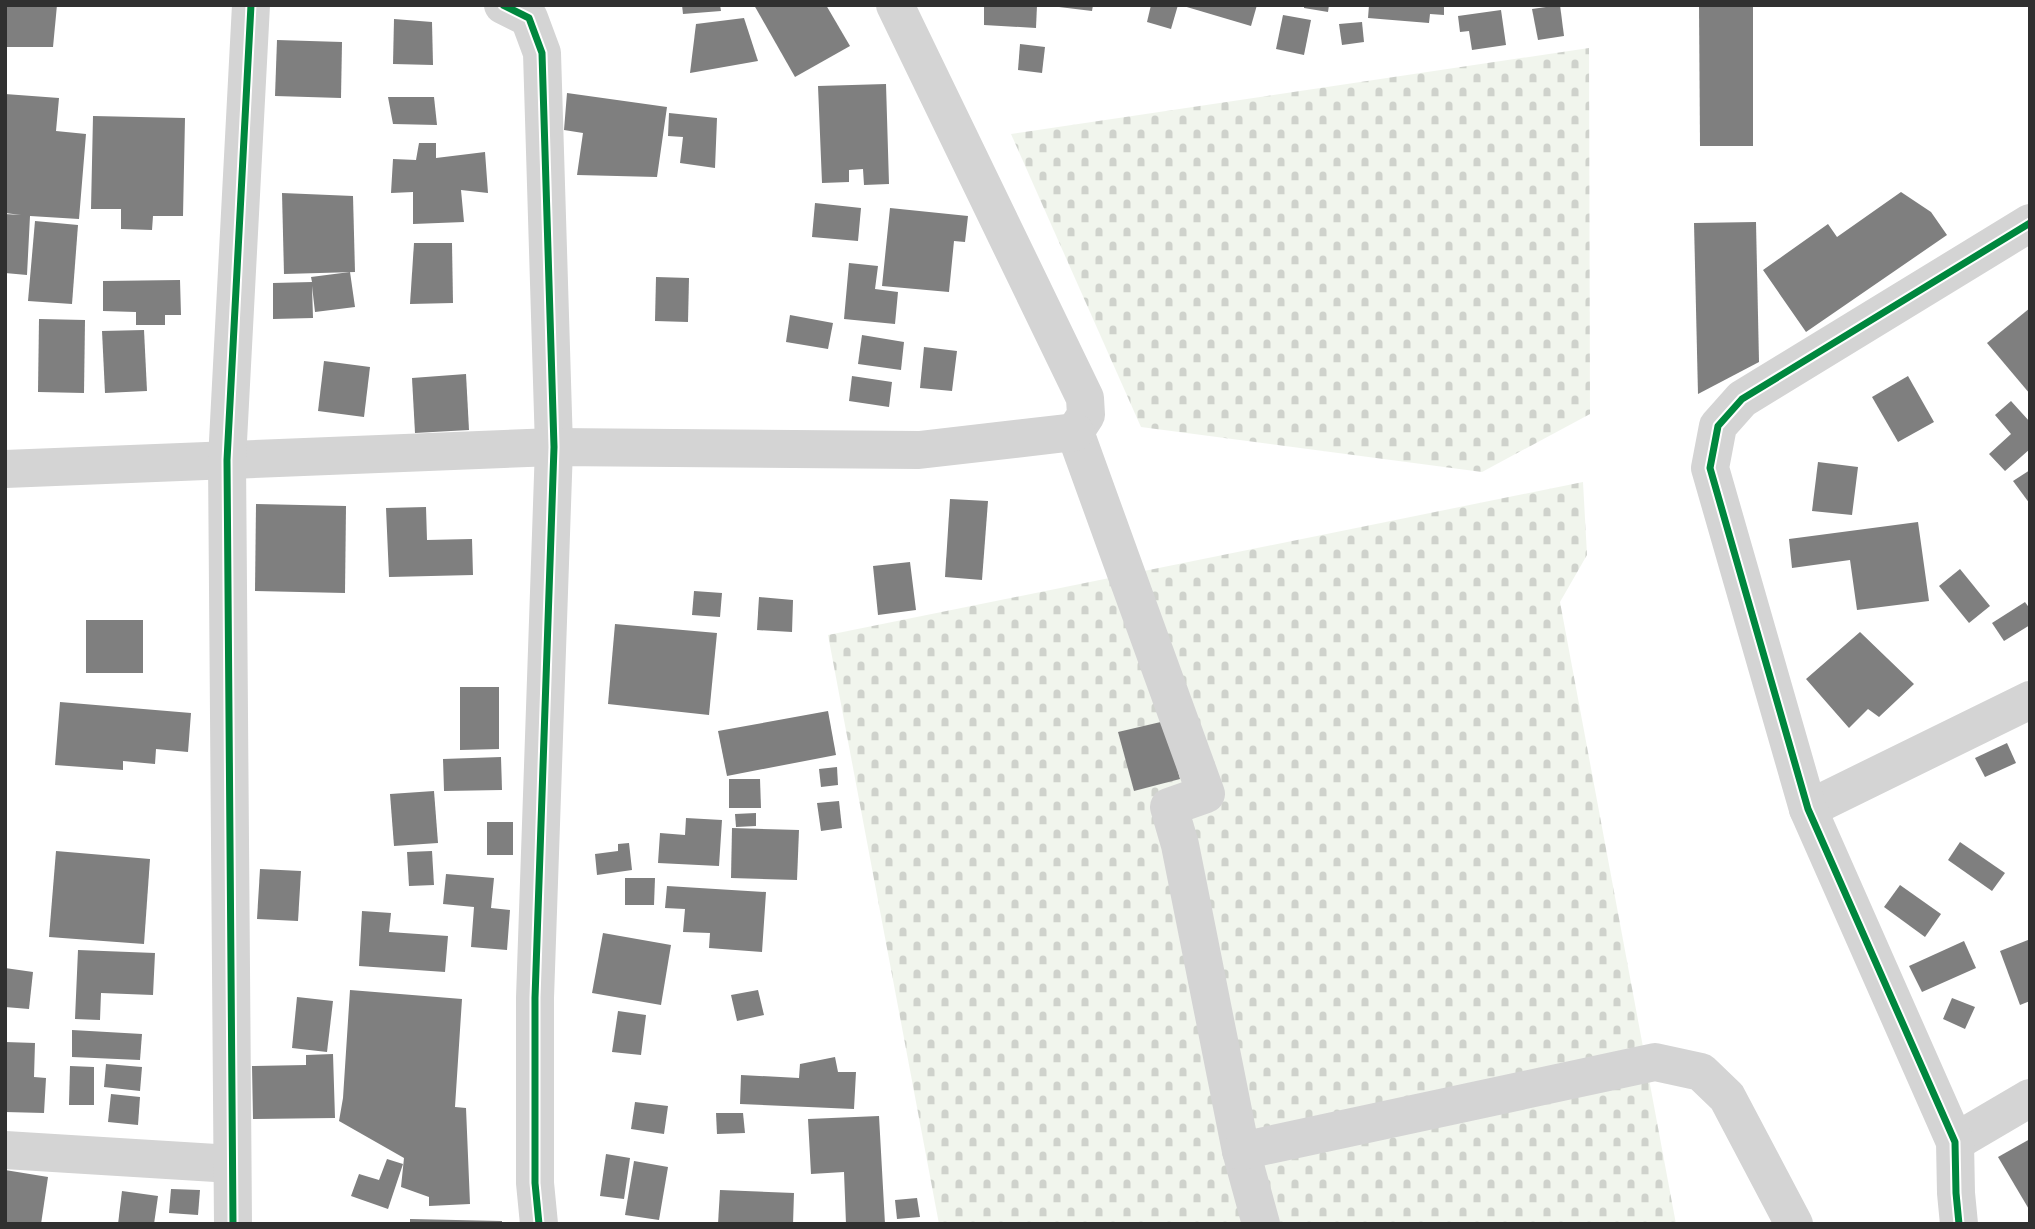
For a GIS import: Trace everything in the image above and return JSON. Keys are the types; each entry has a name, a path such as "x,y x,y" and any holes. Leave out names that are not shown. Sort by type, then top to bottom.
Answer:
{"street":[{"path":"233,1224 227,460 251,5"},
{"path":"503,5 529,18 542,53 554,447 535,998 535,1183 539,1224"},
{"path":"895,5 1085,398 1086,415 1076,432"},
{"path":"1959,1224 1955,1142 1808,809 1710,468 1718,426 1742,399 2030,223"},
{"path":"5,469 554,447 919,450 1076,432"},
{"path":"1076,432 1206,794 1169,807 1183,859 1241,1151 1261,1224"},
{"path":"1808,809 2030,700"},
{"path":"1241,1151 1655,1062 1701,1072 1727,1097 1794,1224"},
{"path":"1955,1142 2030,1098"},
{"path":"5,1150 232,1164"}],"green space":[{"path":"1589,48 1590,414 1482,472 1141,427 1011,134"},
{"path":"1583,482 1587,555 1560,602 1676,1224 939,1224 828,635"}],"building":[{"path":"5,5 57,5 53,47 5,47"},
{"path":"682,5 720,5 721,11 683,14"},
{"path":"754,5 826,5 850,46 795,77"},
{"path":"984,5 1037,5 1036,28 984,25"},
{"path":"1059,5 1093,5 1092,11"},
{"path":"1151,5 1178,5 1171,29 1147,22"},
{"path":"1180,5 1257,5 1251,26"},
{"path":"1304,5 1329,5 1328,12 1304,8"},
{"path":"1369,5 1444,5 1444,15 1430,14 1429,23 1368,18"},
{"path":"1560,5 1564,36 1538,40 1532,9"},
{"path":"1699,5 1753,5 1753,146 1700,146"},
{"path":"1501,10 1506,45 1472,50 1469,31 1460,32 1458,16"},
{"path":"1283,15 1311,20 1304,55 1276,49"},
{"path":"744,18 758,61 690,73 696,24"},
{"path":"394,19 432,22 433,65 393,64"},
{"path":"1362,22 1364,42 1342,45 1339,24"},
{"path":"277,40 342,42 341,98 275,96"},
{"path":"1020,44 1045,47 1042,73 1018,70"},
{"path":"886,84 889,184 864,185 863,169 849,170 849,182 822,183 818,86"},
{"path":"567,93 667,107 657,177 577,175 583,133 564,130"},
{"path":"5,94 59,98 56,131 86,134 79,219 30,216 27,275 5,273 5,214 21,215 5,213"},
{"path":"388,97 434,97 437,125 393,124"},
{"path":"669,113 717,118 715,168 680,163 683,137 668,136"},
{"path":"93,116 185,118 183,216 153,216 152,230 121,229 121,209 91,209"},
{"path":"419,143 436,143 436,158 485,152 488,193 461,190 464,222 413,224 413,192 391,193 393,159 416,160"},
{"path":"1901,192 1931,212 1947,235 1806,332 1763,270 1828,224 1837,237"},
{"path":"282,193 353,196 355,272 284,274"},
{"path":"815,203 861,208 858,241 812,237"},
{"path":"890,208 968,216 965,242 954,241 949,292 882,286"},
{"path":"35,221 78,225 72,304 28,301"},
{"path":"1756,222 1759,362 1698,394 1694,223"},
{"path":"414,243 452,243 453,303 410,304"},
{"path":"849,263 878,266 875,289 898,292 895,324 844,319"},
{"path":"350,272 355,307 315,312 312,286 313,318 273,319 273,283 312,282 311,277"},
{"path":"656,277 689,278 688,322 655,321"},
{"path":"180,280 181,315 165,315 165,325 136,325 136,312 103,311 103,281"},
{"path":"2030,308 2030,394 1987,343"},
{"path":"790,315 833,323 828,349 786,342"},
{"path":"39,319 85,320 84,393 38,392"},
{"path":"144,330 147,391 105,393 102,331"},
{"path":"862,335 904,342 901,370 858,364"},
{"path":"924,347 957,351 952,391 920,388"},
{"path":"324,361 370,367 364,417 318,411"},
{"path":"466,374 469,430 415,433 412,378"},
{"path":"852,376 892,382 889,407 849,401"},
{"path":"1908,376 1934,422 1898,442 1872,397"},
{"path":"2011,401 2030,422 2030,449 2005,471 1989,454 2011,434 1995,415"},
{"path":"1818,462 1858,467 1852,515 1812,511"},
{"path":"2030,470 2030,504 2013,481"},
{"path":"950,499 988,501 982,580 945,577"},
{"path":"256,504 346,506 345,593 255,591"},
{"path":"426,507 427,540 472,539 473,575 389,577 386,508"},
{"path":"1918,522 1929,601 1857,610 1850,560 1792,568 1789,539"},
{"path":"910,562 916,610 878,615 873,566"},
{"path":"1960,569 1990,606 1969,623 1939,586"},
{"path":"694,591 722,593 720,617 692,615"},
{"path":"759,597 793,600 792,632 757,630"},
{"path":"2025,602 2030,609 2030,625 2004,641 1992,623"},
{"path":"86,620 143,620 143,673 86,673"},
{"path":"615,624 717,633 709,715 608,704"},
{"path":"1860,632 1914,684 1879,717 1868,709 1849,728 1806,679"},
{"path":"460,687 499,687 499,749 460,750"},
{"path":"60,702 191,713 188,752 156,749 155,764 123,761 123,770 55,765"},
{"path":"828,711 836,755 727,776 718,731"},
{"path":"1165,721 1180,779 1134,791 1118,732"},
{"path":"2007,743 2016,763 1985,777 1975,758"},
{"path":"501,757 502,790 444,791 443,759"},
{"path":"837,767 838,785 821,787 819,769"},
{"path":"729,779 760,779 761,808 729,808"},
{"path":"434,791 438,843 394,846 390,794"},
{"path":"839,801 842,828 821,831 817,803"},
{"path":"756,813 756,826 736,827 735,814"},
{"path":"686,818 722,820 719,866 658,863 660,833 685,835"},
{"path":"487,822 513,822 513,855 487,855"},
{"path":"732,828 799,830 797,880 731,878"},
{"path":"1960,842 2005,873 1992,891 1948,860"},
{"path":"629,843 632,870 597,875 595,854 618,851 618,844"},
{"path":"56,851 150,859 144,944 49,937"},
{"path":"432,851 434,885 409,886 407,852"},
{"path":"260,869 301,871 298,921 257,919"},
{"path":"446,874 494,878 491,908 510,910 507,950 471,947 474,907 443,904"},
{"path":"625,878 655,878 654,905 625,905"},
{"path":"1900,885 1941,914 1925,937 1884,907"},
{"path":"667,886 766,892 762,952 709,948 710,933 683,932 685,909 665,908"},
{"path":"362,911 391,913 389,932 448,936 445,972 359,966"},
{"path":"603,933 671,945 661,1005 592,993"},
{"path":"2028,940 2030,1001 2020,1005 2000,951"},
{"path":"1964,941 1976,968 1922,992 1909,966"},
{"path":"78,950 155,953 153,995 101,993 100,1020 75,1019"},
{"path":"5,968 33,972 29,1009 5,1007"},
{"path":"350,990 462,999 455,1107 466,1108 470,1204 429,1206 429,1197 401,1187 404,1158 339,1121"},
{"path":"758,990 764,1015 737,1021 731,995"},
{"path":"297,997 333,1001 327,1052 292,1048"},
{"path":"1952,998 1975,1007 1965,1029 1943,1019"},
{"path":"618,1011 646,1015 641,1055 612,1052"},
{"path":"72,1030 142,1034 140,1060 72,1057"},
{"path":"5,1042 35,1043 34,1077 46,1078 44,1113 5,1112"},
{"path":"333,1054 335,1118 253,1119 252,1066 306,1065 306,1055"},
{"path":"835,1057 838,1072 856,1072 854,1109 740,1104 741,1075 799,1078 800,1064"},
{"path":"106,1064 142,1067 140,1091 104,1087"},
{"path":"70,1066 94,1067 94,1105 69,1105"},
{"path":"111,1094 140,1097 138,1125 108,1122"},
{"path":"635,1102 668,1106 664,1134 631,1129"},
{"path":"716,1113 743,1113 745,1133 717,1134"},
{"path":"879,1116 885,1224 846,1224 844,1172 811,1174 808,1119"},
{"path":"2030,1139 2030,1211 1998,1157"},
{"path":"606,1154 630,1158 624,1199 600,1196"},
{"path":"387,1159 403,1164 388,1209 351,1196 359,1174 379,1180"},
{"path":"634,1161 668,1167 659,1220 625,1215"},
{"path":"5,1170 48,1177 41,1224 5,1224"},
{"path":"171,1189 200,1190 198,1215 169,1213"},
{"path":"720,1190 794,1193 793,1224 718,1224"},
{"path":"122,1191 158,1196 154,1224 118,1224"},
{"path":"917,1198 920,1217 897,1219 895,1200"},
{"path":"410,1219 502,1221 502,1224 410,1224"}],"cycle path":[{"path":"233,1224 227,460 251,5"},
{"path":"503,5 529,18 542,53 554,447 535,998 535,1183 539,1224"},
{"path":"1959,1224 1955,1142 1808,809 1710,468 1718,426 1742,399 2030,223"}]}
